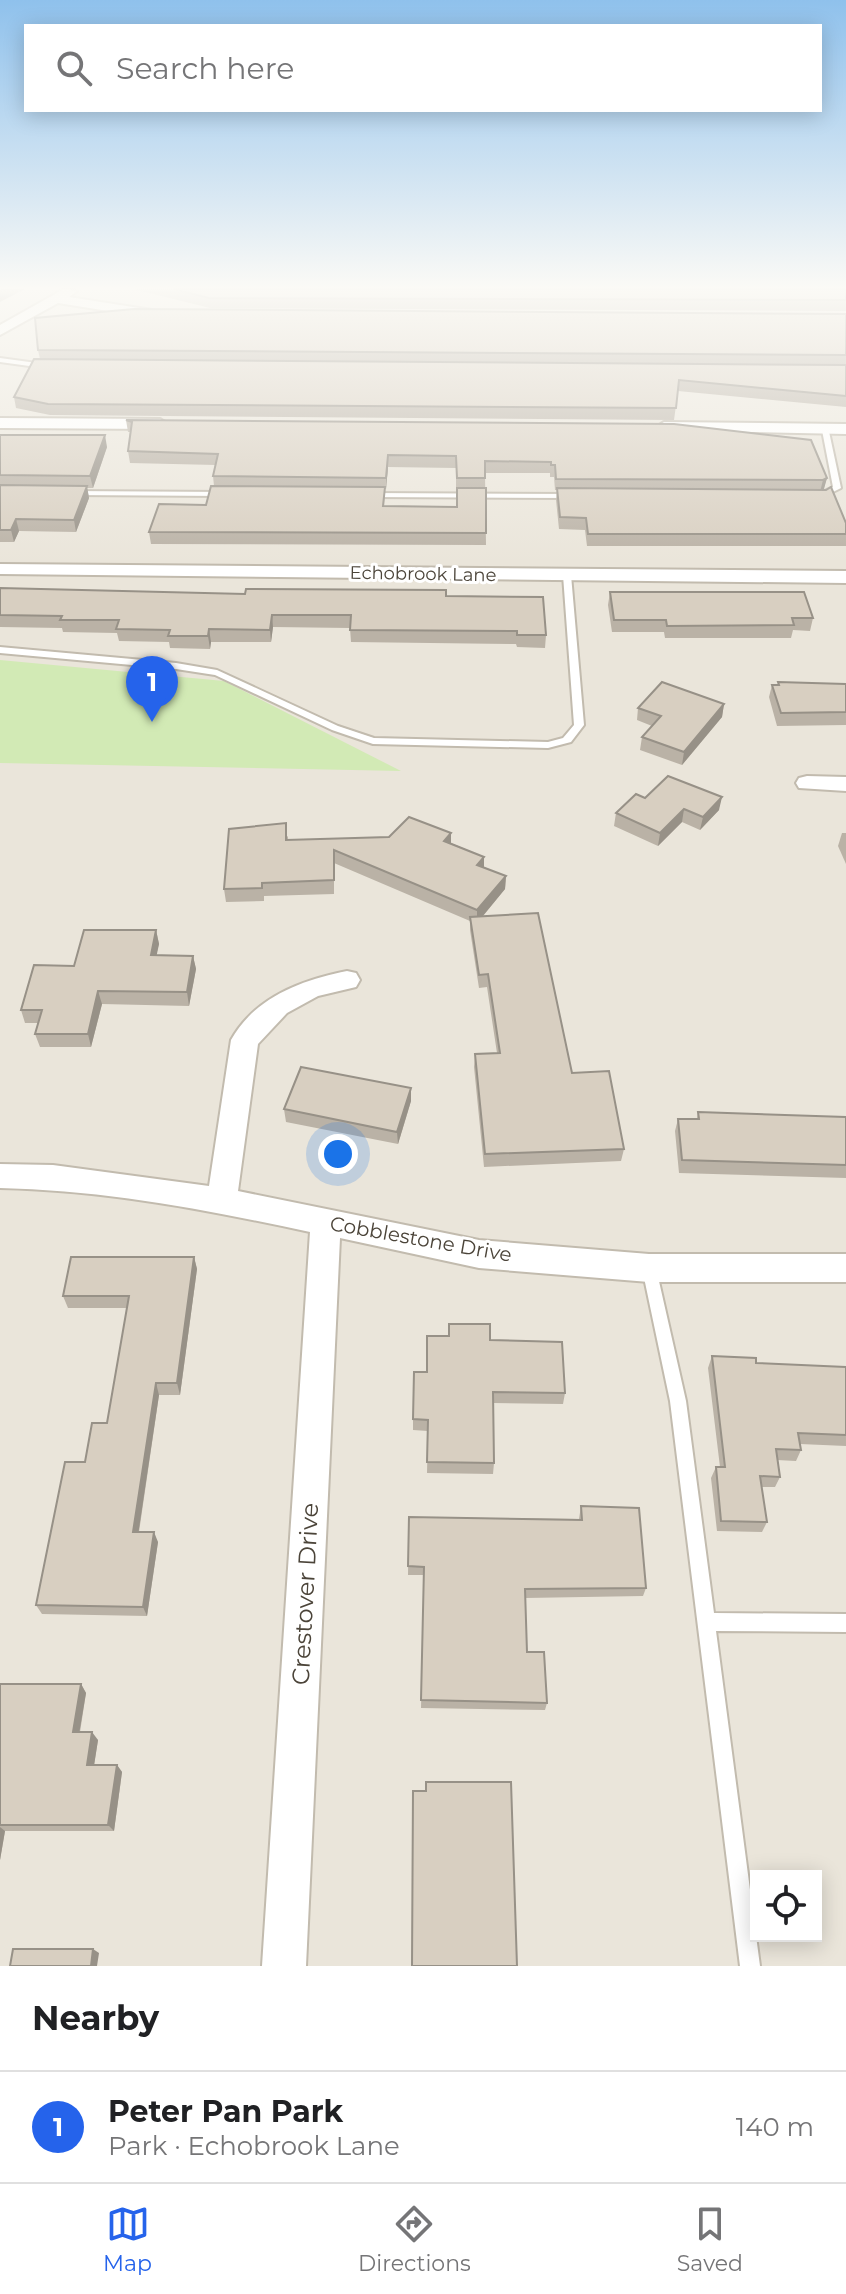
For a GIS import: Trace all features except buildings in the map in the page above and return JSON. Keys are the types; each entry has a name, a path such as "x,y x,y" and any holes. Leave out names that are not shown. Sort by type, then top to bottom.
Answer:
{"street":[{"path":"0,423 174,424"},
{"path":"650,427 846,429"},
{"name":"Echobrook Lane","path":"0,569 846,577"},
{"path":"807,783 846,784"},
{"path":"222,1200 245,1040 278,1006 311,988 347,980"},
{"name":"Cobblestone Drive","path":"0,1176 53,1177 222,1200 479,1254 649,1268 846,1268"},
{"name":"Crestover Drive","path":"284,1966 326,1222"}],"lane":[{"path":"807,497 823,497 837,488 824,427"},
{"path":"63,493 237,494"},
{"path":"364,494 586,496"},
{"path":"0,650 176,666 217,673 335,728 373,741 548,745 567,740 579,725 567,575"},
{"path":"649,1268 678,1401 750,1966"},
{"path":"705,1622 846,1623"}],"shaded area":[{"path":"0,381 846,381 846,1966 0,1966"}],"green space":[{"path":"0,660 224,681 401,771 0,763"}],"place":[{"name":"Peter Pan Park","path":"152,722"}]}
